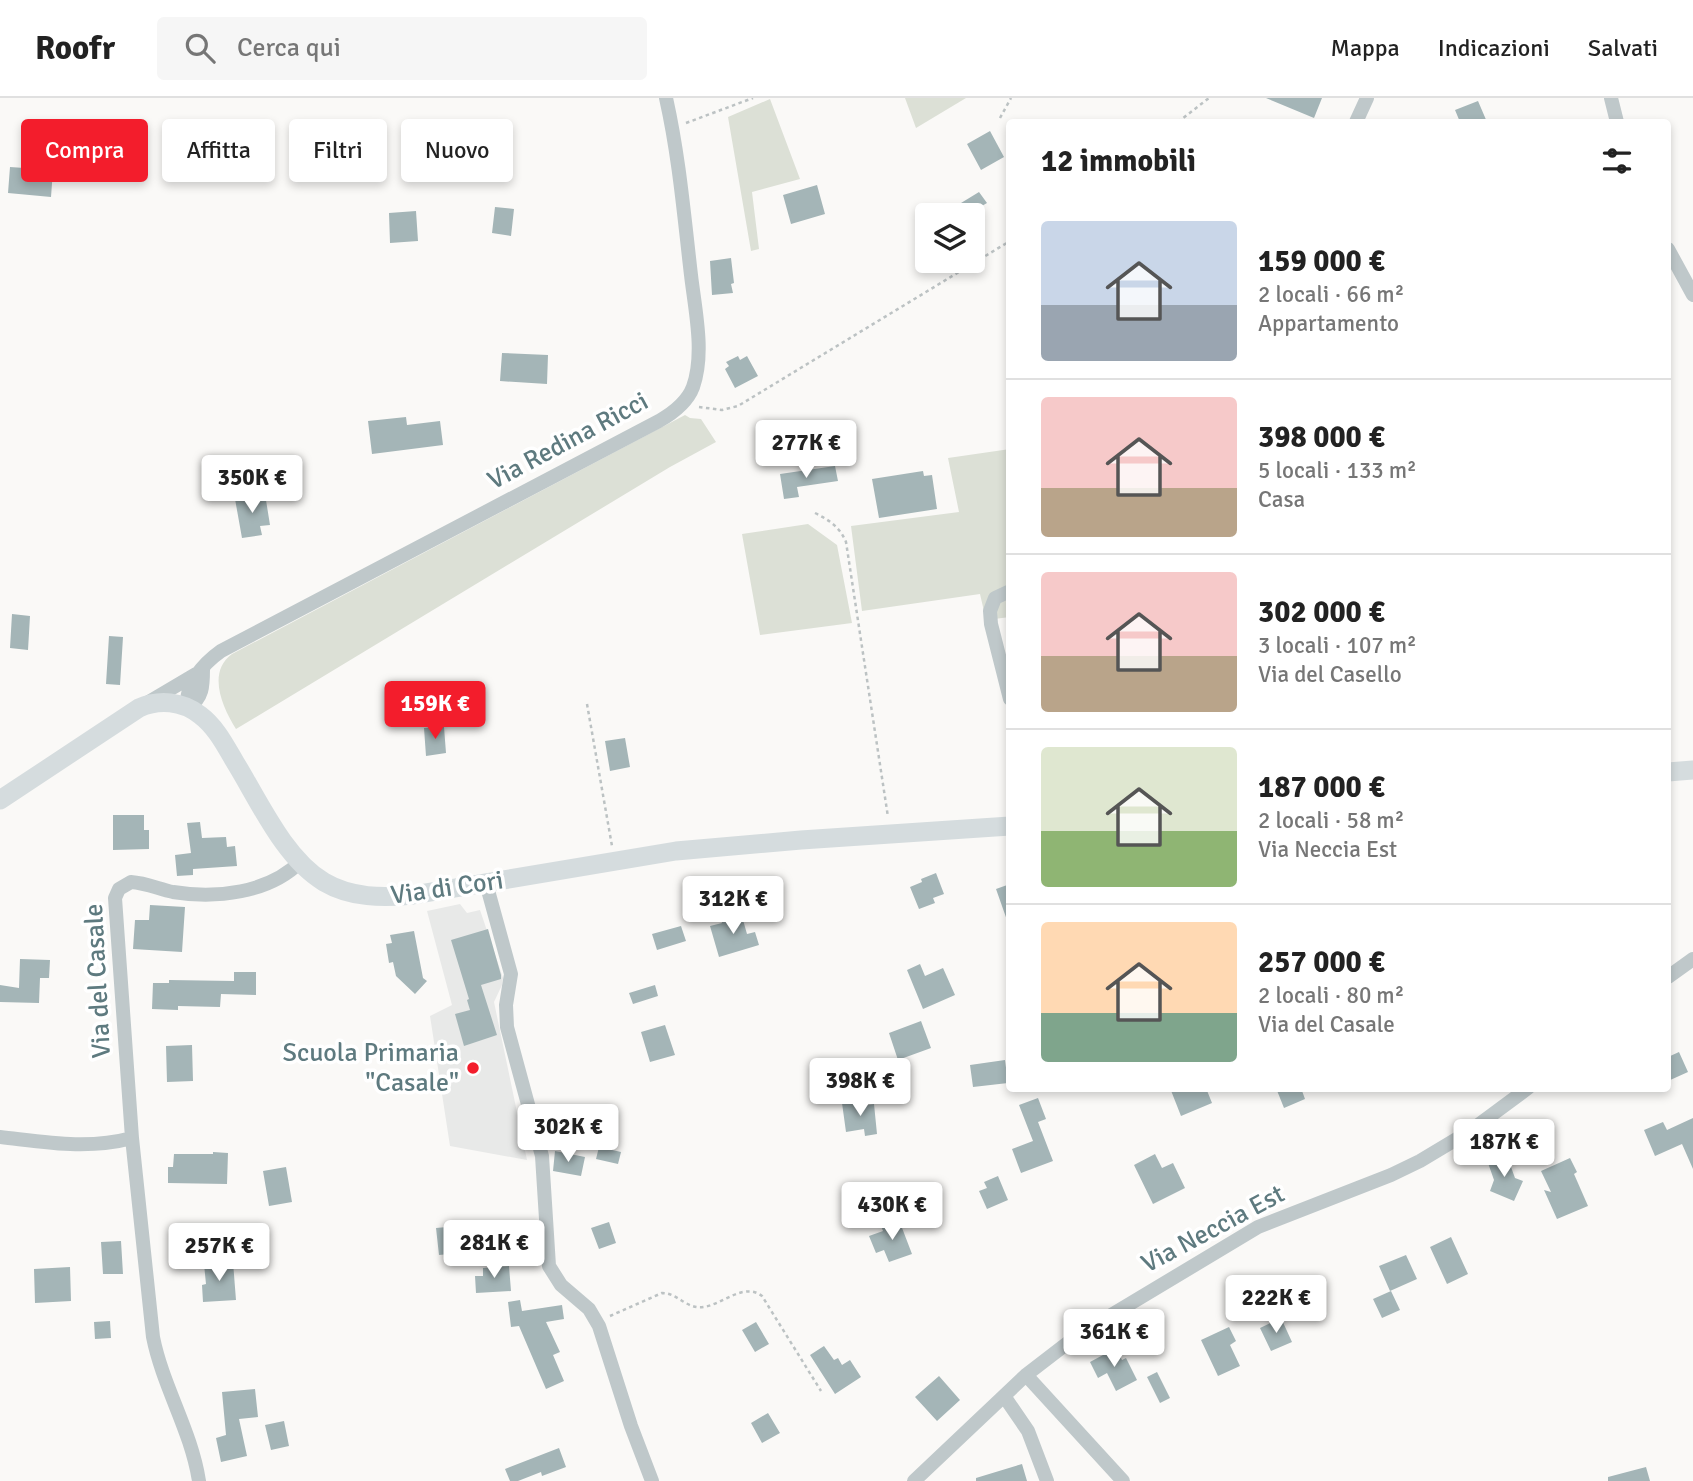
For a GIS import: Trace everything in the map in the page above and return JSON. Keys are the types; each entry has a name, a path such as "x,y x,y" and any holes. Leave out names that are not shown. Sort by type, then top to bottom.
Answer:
{"main road":[{"path":"0,800 139,708 165,702 188,708"},
{"name":"Via di Cori","path":"188,708 213,727 283,841 300,862 330,885 371,896 413,895 714,847 1006,826"},
{"path":"1671,772 1693,770"}],"street":[{"name":"Via Redina Ricci","path":"203,669 225,648 664,418 682,404 691,391 695,377 698,337 673,127 666,98"},
{"path":"1357,119 1367,98"},
{"path":"1611,98 1616,119"},
{"path":"1671,255 1693,295"},
{"path":"1006,593 995,598 989,615 1006,683"},
{"path":"203,669 206,707 213,727"},
{"path":"188,708 188,692 203,669"},
{"path":"139,708 203,669"},
{"path":"188,708 199,698 203,685"},
{"name":"Via del Casale","path":"199,1481 189,1438 161,1368 153,1337 132,1138 116,893 131,882 190,894 242,890 279,880 300,862"},
{"path":"486,883 511,974 506,1005 507,1027 542,1156 549,1266 559,1282 589,1309 597,1321 652,1481"},
{"path":"1671,975 1693,959"},
{"name":"Via Neccia Est","path":"914,1481 1026,1375 1078,1335 1231,1241 1282,1216 1391,1175 1420,1161 1470,1131 1523,1092"},
{"path":"0,1136 87,1146 132,1138"},
{"path":"1026,1375 1123,1481"},
{"path":"1004,1396 1028,1431 1047,1481"}],"path":[{"path":"673,127 752,98"},
{"path":"1000,118 1011,98"},
{"path":"1182,119 1209,98"},
{"path":"682,404 722,410 738,406 1006,243"},
{"path":"815,513 836,527 846,542 891,834"},
{"path":"587,704 615,861"},
{"path":"597,1321 662,1293 670,1293 689,1306 698,1308 742,1292 754,1291 762,1296 821,1391"}],"shaded area":[{"path":"905,98 966,98 916,128"},
{"path":"770,99 800,179 752,192 759,249 751,251 728,117"},
{"path":"685,415 701,419 716,442 670,467 236,729 219,690 220,670 224,661 232,654"},
{"path":"1006,450 1006,618 986,620 980,594 862,611 851,526 959,512 948,458"},
{"path":"808,524 837,545 852,623 760,635 742,534"},
{"name":"Scuola Primaria \"Casale\"","path":"460,904 467,913 480,910 503,978 494,1002 527,1160 450,1146 430,1016 452,1005 427,911"}],"building":[{"path":"1266,98 1322,98 1314,118"},
{"path":"1478,101 1486,119 1459,119 1455,110"},
{"path":"990,131 1004,157 981,170 967,144"},
{"path":"10,167 21,168 21,182 52,182 51,197 8,193"},
{"path":"817,185 825,214 791,224 783,195"},
{"path":"979,192 987,203 985,204 961,203"},
{"path":"495,207 514,209 511,236 492,233"},
{"path":"416,211 418,241 390,243 389,213"},
{"path":"731,258 733,293 712,295 710,261"},
{"path":"502,353 548,355 547,384 500,381"},
{"path":"738,356 740,360 747,356 758,376 735,388 725,369 729,366 726,362"},
{"path":"406,417 407,425 440,421 443,445 372,454 368,421"},
{"path":"835,466 838,481 797,487 799,497 784,499 780,474"},
{"path":"923,471 924,476 932,475 937,509 879,518 872,479"},
{"path":"265,494 270,525 260,526 262,535 242,538 235,499"},
{"path":"12,614 30,616 28,650 10,648"},
{"path":"109,636 123,637 120,685 106,684"},
{"path":"444,727 446,753 426,756 424,728"},
{"path":"625,738 630,767 610,771 605,741"},
{"path":"113,815 144,815 144,830 149,830 149,849 113,850"},
{"path":"200,822 202,838 226,837 227,847 235,846 237,866 193,869 193,875 177,876 175,855 191,853 187,823"},
{"path":"936,873 944,894 933,898 935,903 919,909 910,887"},
{"path":"1006,885 1006,917 996,889"},
{"path":"150,905 185,907 182,952 133,949 135,920 149,920"},
{"path":"741,913 747,934 755,932 759,945 719,957 710,926 722,923 721,919"},
{"path":"681,926 686,941 657,950 652,934"},
{"path":"488,929 501,979 481,985 497,1035 464,1046 455,1014 470,1010 469,999 451,940"},
{"path":"414,931 423,978 427,981 415,994 396,976 393,962 389,963 386,944 392,943 390,935"},
{"path":"20,959 50,960 49,978 40,978 39,1003 0,1002 0,985 19,988"},
{"path":"920,964 925,976 943,968 955,995 923,1009 907,970"},
{"path":"234,972 256,972 256,995 221,994 220,1007 178,1006 178,1010 152,1009 153,983 169,983 169,980 234,981"},
{"path":"655,985 658,996 633,1004 629,993"},
{"path":"921,1021 931,1048 898,1060 889,1033"},
{"path":"665,1025 675,1055 650,1062 641,1032"},
{"path":"192,1045 193,1081 167,1082 166,1046"},
{"path":"1679,1052 1688,1072 1671,1080 1671,1056"},
{"path":"1005,1060 1006,1083 973,1087 970,1065"},
{"path":"1172,1092 1208,1092 1212,1103 1181,1116"},
{"path":"1278,1092 1302,1092 1305,1099 1284,1108"},
{"path":"1038,1098 1046,1119 1038,1122 1053,1161 1021,1173 1012,1149 1033,1141 1019,1105"},
{"path":"860,1101 860,1106 874,1104 877,1134 865,1136 864,1129 846,1132 842,1103"},
{"path":"1693,1118 1693,1169 1682,1144 1655,1156 1644,1130 1663,1122 1667,1130"},
{"path":"599,1147 621,1152 618,1164 596,1159"},
{"path":"555,1151 585,1157 581,1176 553,1171"},
{"path":"228,1153 227,1184 168,1183 168,1167 173,1167 174,1154"},
{"path":"1155,1154 1162,1168 1173,1163 1185,1188 1153,1204 1134,1165"},
{"path":"1507,1156 1515,1178 1523,1181 1514,1201 1490,1191 1494,1180 1488,1163"},
{"path":"1570,1158 1588,1206 1557,1219 1544,1190 1551,1192 1541,1171"},
{"path":"286,1167 292,1202 269,1206 263,1171"},
{"path":"998,1176 1008,1200 987,1209 979,1191 987,1188 984,1182"},
{"path":"899,1220 912,1254 889,1262 884,1250 876,1253 869,1236 883,1231 881,1226"},
{"path":"609,1222 616,1243 599,1249 591,1228"},
{"path":"458,1226 460,1253 439,1255 436,1228"},
{"path":"1451,1237 1468,1274 1447,1284 1430,1247"},
{"path":"121,1241 123,1274 103,1274 101,1242"},
{"path":"1406,1255 1417,1279 1390,1291 1379,1266"},
{"path":"233,1262 236,1300 203,1302 202,1285 206,1284 204,1264"},
{"path":"509,1266 511,1291 476,1293 475,1276 483,1276 483,1268"},
{"path":"70,1267 71,1301 35,1303 34,1269"},
{"path":"1391,1291 1400,1310 1382,1318 1373,1299"},
{"path":"520,1300 522,1311 562,1305 564,1319 546,1322 560,1352 553,1355 564,1381 546,1389 519,1326 511,1327 508,1302"},
{"path":"1281,1318 1292,1342 1271,1351 1260,1328"},
{"path":"110,1321 111,1338 95,1339 94,1322"},
{"path":"756,1322 769,1344 755,1352 742,1330"},
{"path":"1229,1327 1236,1341 1230,1345 1240,1366 1218,1376 1201,1340"},
{"path":"824,1346 834,1360 838,1358 842,1365 850,1360 861,1377 835,1394 810,1355"},
{"path":"1116,1348 1122,1360 1126,1358 1137,1380 1116,1391 1107,1373 1098,1378 1090,1362"},
{"path":"1157,1372 1170,1398 1160,1403 1147,1377"},
{"path":"939,1376 960,1400 937,1421 915,1397"},
{"path":"255,1389 258,1417 239,1419 247,1456 221,1462 216,1438 226,1435 222,1392"},
{"path":"768,1413 780,1433 762,1443 751,1423"},
{"path":"284,1421 289,1446 271,1450 265,1425"},
{"path":"559,1448 566,1467 542,1476 541,1472 518,1481 510,1481 505,1469"},
{"path":"1022,1464 1027,1481 976,1481 976,1478"},
{"path":"1646,1467 1650,1481 1608,1481 1608,1477"}],"place":[{"name":"Scuola Primaria \"Casale\"","path":"473,1068"}]}
